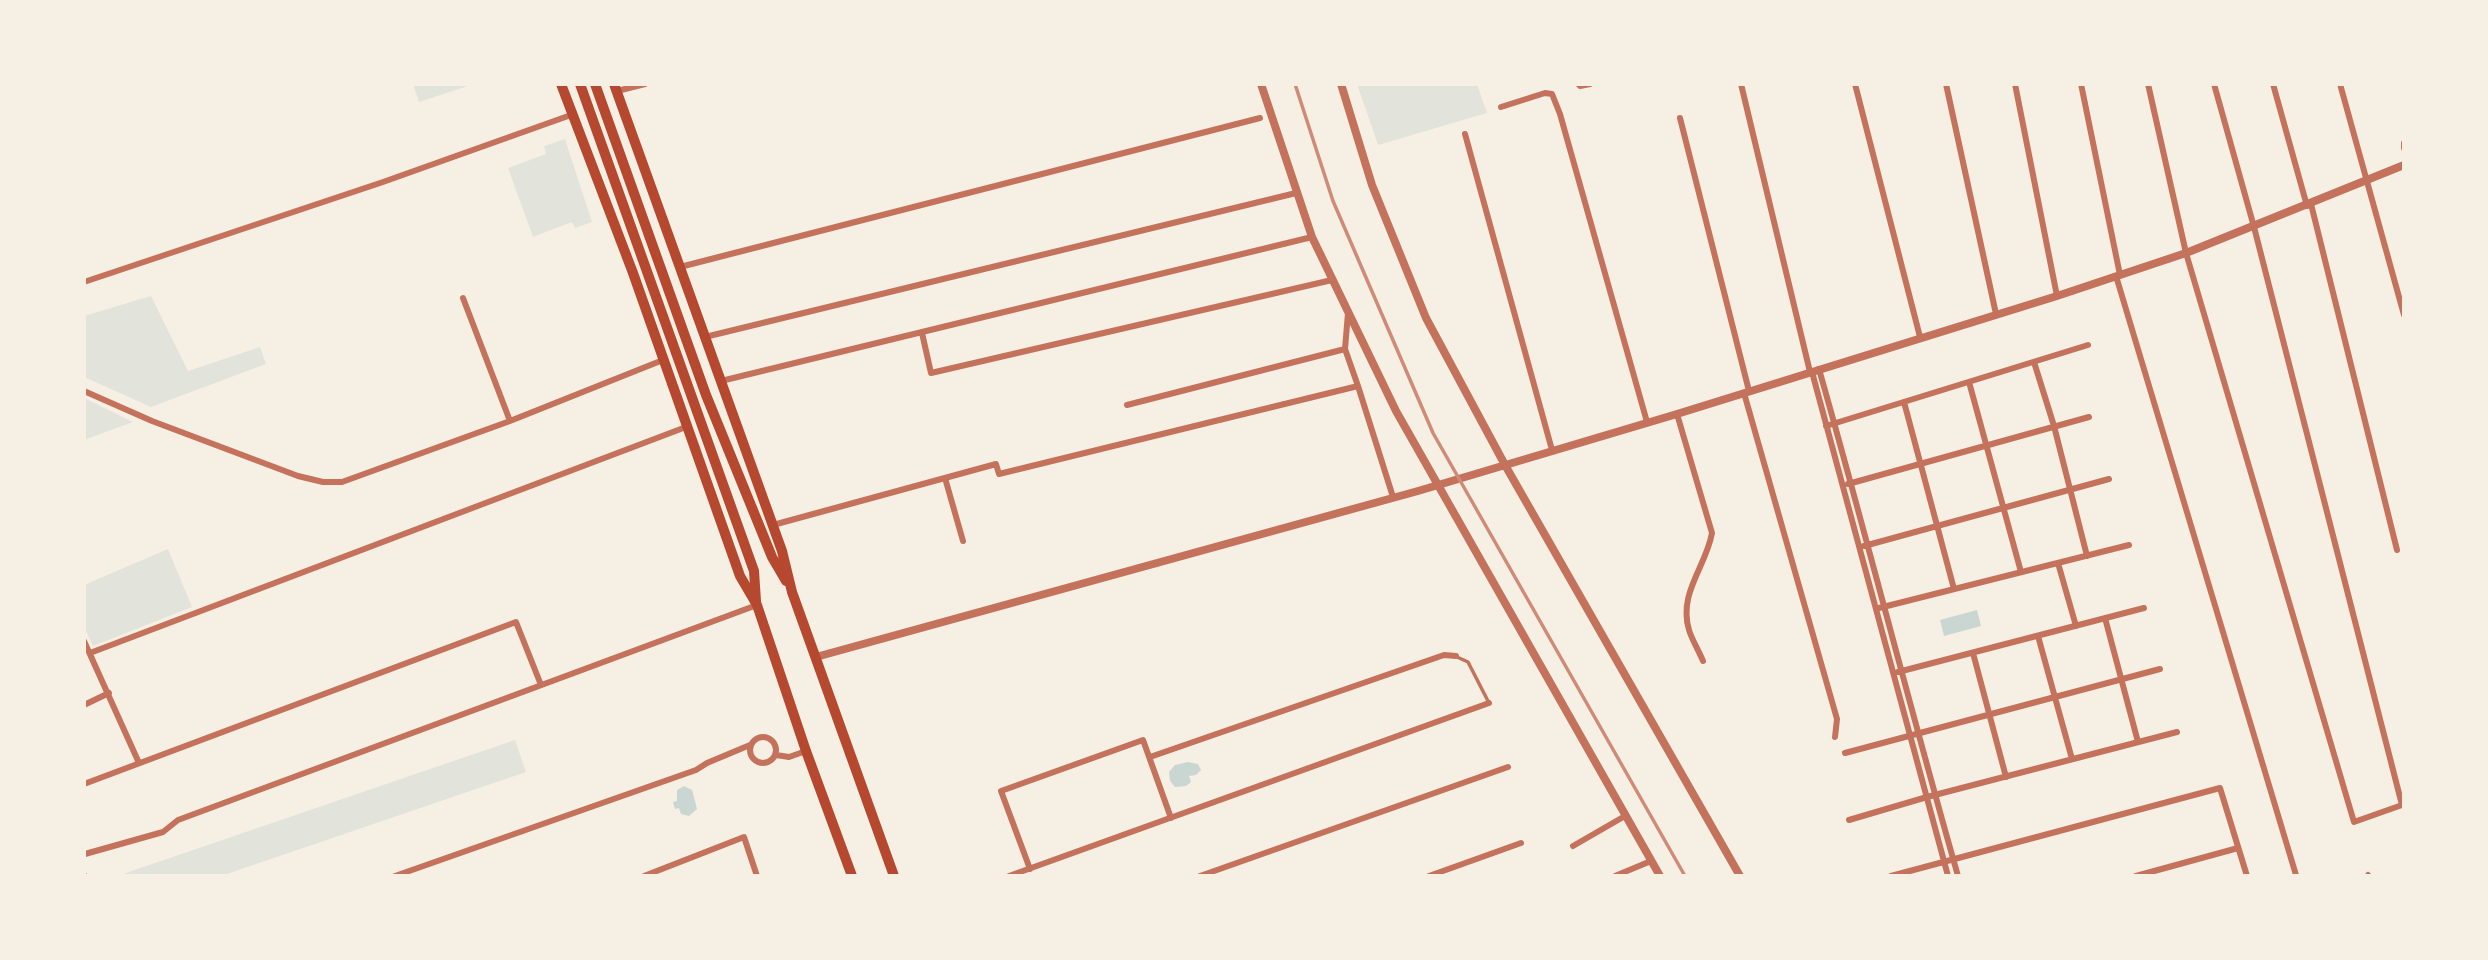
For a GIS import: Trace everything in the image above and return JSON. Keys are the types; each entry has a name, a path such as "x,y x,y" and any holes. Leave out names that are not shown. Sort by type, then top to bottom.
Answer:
{"highway":[{"path":"561,84 633,273 740,576 757,605 852,876"},
{"path":"580,84 754,571 757,605"},
{"path":"595,84 706,395 772,557 792,592"},
{"path":"616,88 773,525 792,592 894,876"}],"street":[{"path":"616,88 645,84"},
{"path":"1261,84 1312,237 1396,411 1660,876"},
{"path":"1341,84 1372,185 1426,318 1504,465 1740,876"},
{"path":"1578,84 1590,84"},
{"path":"1741,84 1842,486 1958,876"},
{"path":"1855,84 1920,337"},
{"path":"1946,84 1996,314"},
{"path":"2015,84 2057,296"},
{"path":"2081,84 2118,276 2296,875"},
{"path":"2148,84 2186,253 2354,822 2402,805 2254,227 2214,84"},
{"path":"2273,84 2309,205 2398,550"},
{"path":"2340,84 2404,315"},
{"path":"1501,107 1545,93 1552,94 1560,114 1647,422"},
{"path":"84,282 383,182 572,115"},
{"path":"680,267 1260,118"},
{"path":"1680,118 1746,392 1837,719 1835,737"},
{"path":"1465,134 1552,450"},
{"path":"2404,143 2404,148"},
{"path":"816,657 1437,485 1677,414 2186,253 2404,165"},
{"path":"705,337 1296,192"},
{"path":"721,381 1312,237"},
{"path":"922,333 931,373 1332,280"},
{"path":"463,298 510,421"},
{"path":"1348,313 1345,349 1393,497"},
{"path":"1826,426 2088,345"},
{"path":"1127,405 1345,349"},
{"path":"84,391 152,421 298,476 323,482 342,482 510,421 663,360"},
{"path":"2034,362 2054,426 2087,556"},
{"path":"1814,371 1836,424 1867,545 1879,608"},
{"path":"1969,382 2021,572"},
{"path":"773,525 996,464 999,474 1358,386"},
{"path":"1904,402 1954,589"},
{"path":"1677,414 1712,533 1710,548 1690,588 1686,607 1689,629 1703,661"},
{"path":"1842,486 2089,417"},
{"path":"90,653 686,427"},
{"path":"945,478 963,541"},
{"path":"1859,547 2109,479"},
{"path":"1879,608 2129,545"},
{"path":"2059,563 2076,626"},
{"path":"85,854 163,832 178,820 757,605"},
{"path":"1897,673 2144,608"},
{"path":"2105,618 2138,742"},
{"path":"84,783 516,622 541,685"},
{"path":"2038,636 2072,759"},
{"path":"84,641 139,763"},
{"path":"1973,653 2006,776"},
{"path":"1150,757 1444,655 1456,656"},
{"path":"1845,753 2160,668"},
{"path":"1897,673 1910,737 1948,876"},
{"path":"84,705 109,694"},
{"path":"1010,876 1489,703"},
{"path":"1849,820 2177,732"},
{"path":"395,876 696,770 707,763 730,753 750,745 757,738 766,737 774,742 776,755 771,762 763,764 752,758 730,753"},
{"path":"1030,869 1001,791 1143,740 1171,818"},
{"path":"750,745 752,758"},
{"path":"776,755 789,757 806,751"},
{"path":"1200,876 1508,767"},
{"path":"1891,876 2220,788 2247,876"},
{"path":"1573,846 1625,816"},
{"path":"643,876 744,837 757,876"},
{"path":"1429,876 1521,843"},
{"path":"2136,876 2238,848"},
{"path":"1615,876 1651,861"}],"lane":[{"path":"1456,656 1468,662 1489,703"}],"shaded area":[{"path":"413,84 474,84 419,102"},
{"path":"1357,84 1477,84 1487,113 1378,145"},
{"path":"565,139 592,222 575,228 572,222 533,237 508,168 546,154 544,146"},
{"path":"151,296 188,371 260,347 266,364 151,407 84,377 84,316"},
{"path":"84,398 133,422 84,440"},
{"path":"168,549 192,607 93,646 84,627 84,585"},
{"path":"1977,610 1981,626 1944,636 1940,620"},
{"path":"515,740 526,772 221,876 117,876"},
{"path":"1188,762 1198,764 1201,770 1196,775 1189,776 1191,782 1186,786 1175,787 1170,781 1169,772 1175,765"},
{"path":"684,786 692,790 697,809 689,816 681,814 679,808 675,809 673,802 677,801 677,790"}],"railway":[{"path":"1295,84 1333,201 1433,433 1685,876"}]}
